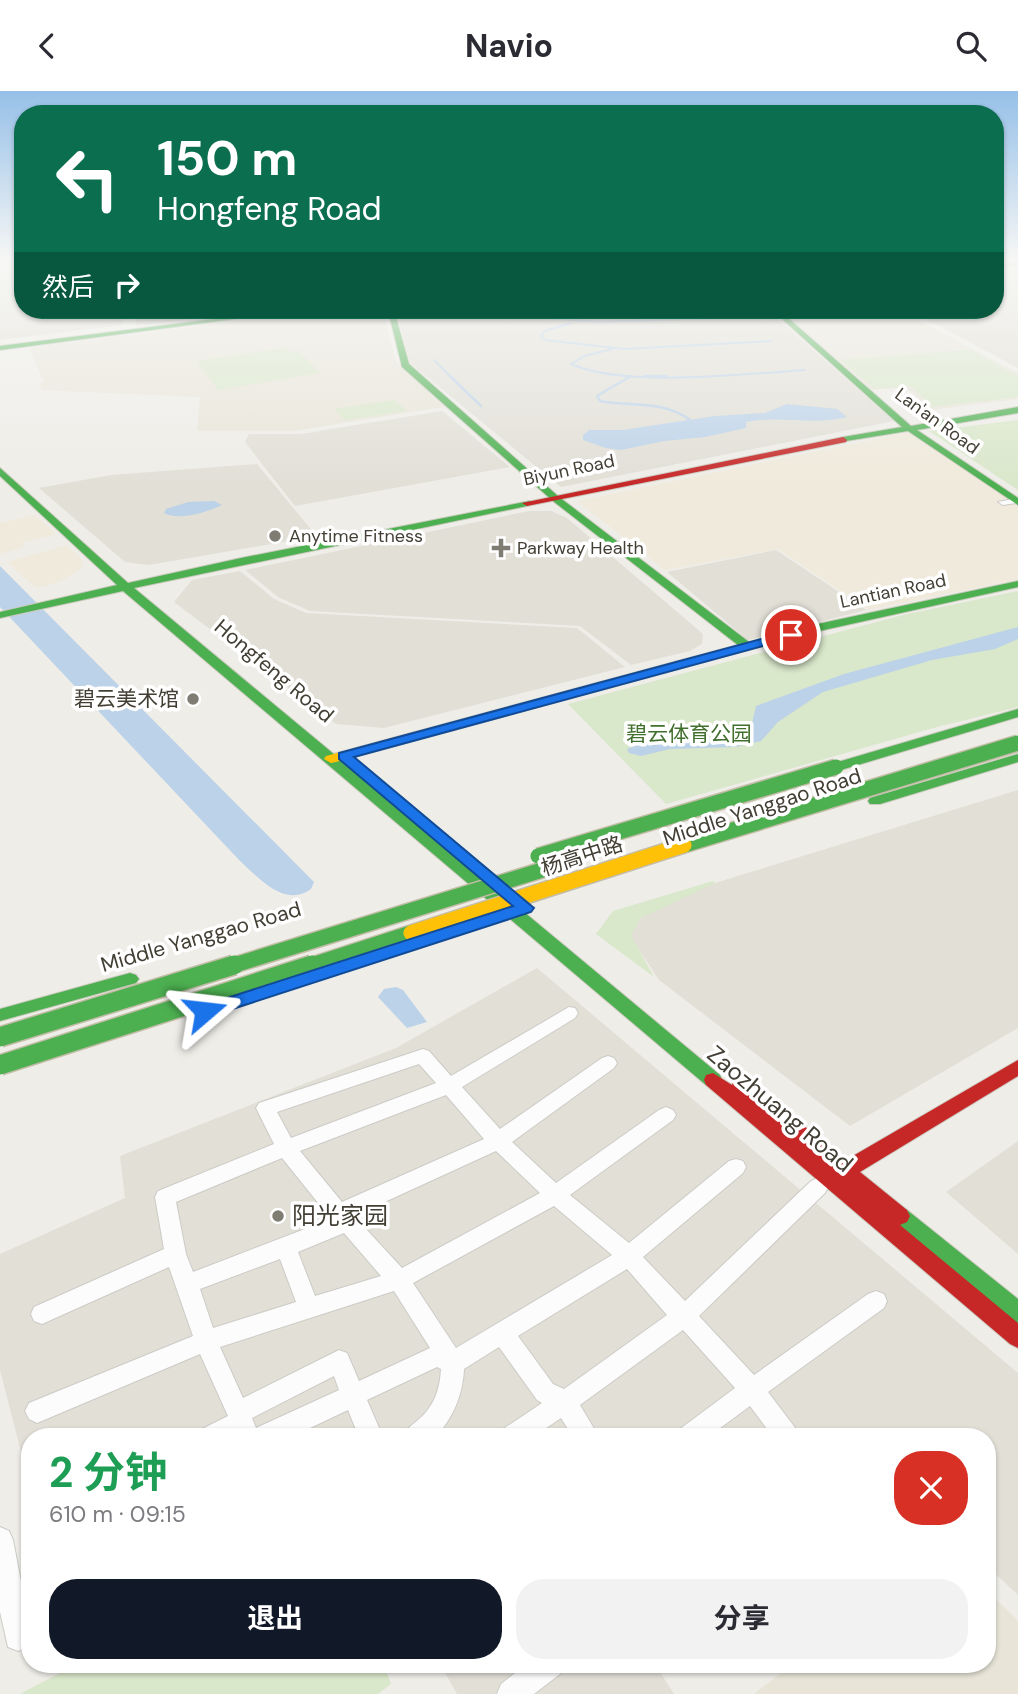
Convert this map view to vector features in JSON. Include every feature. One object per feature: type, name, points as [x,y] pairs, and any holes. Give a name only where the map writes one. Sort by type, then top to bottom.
[{"type":"main road","points":[[0,346],[78,336]]},
{"type":"main road","points":[[0,346],[85,336]]},
{"type":"main road","points":[[398,336],[405,365],[554,496],[748,647]]},
{"type":"main road","name":"Lan'an Road","points":[[804,336],[904,424],[1012,501]]},
{"type":"main road","name":"Biyun Road","points":[[47,601],[127,582],[904,424],[1018,407]]},
{"type":"main road","name":"Hongfeng Road","points":[[0,462],[127,582]]},
{"type":"main road","name":"Hongfeng Road","points":[[0,471],[127,582],[519,911]]},
{"type":"main road","name":"Lantian Road","points":[[338,757],[813,629],[1018,584]]},
{"type":"main road","points":[[0,608],[47,601]]},
{"type":"main road","points":[[0,615],[47,601]]},
{"type":"main road","points":[[505,880],[541,854],[1018,713]]},
{"type":"main road","name":"Middle Yanggao Road","points":[[0,1015],[317,927],[478,877],[1018,720]]},
{"type":"main road","name":"杨高中路","points":[[0,1037],[505,880],[1018,729]]},
{"type":"main road","name":"杨高中路","points":[[0,1065],[739,827],[1018,743]]},
{"type":"main road","name":"Middle Yanggao Road","points":[[0,1076],[519,911],[727,839],[1018,750]]},
{"type":"main road","points":[[707,855],[1018,758]]},
{"type":"main road","points":[[542,891],[642,876]]},
{"type":"main road","name":"Zaozhuang Road","points":[[519,911],[1018,1337]]},
{"type":"main road","points":[[0,1028],[208,974]]},
{"type":"main road","points":[[57,1064],[226,992]]},
{"type":"main road","points":[[831,1179],[1018,1067]]},
{"type":"main road","name":"Zaozhuang Road","points":[[831,1179],[1018,1313]]},
{"type":"street","points":[[367,1428],[339,1361],[243,1424],[206,1341],[175,1254],[165,1197],[449,1086],[569,1013]]},
{"type":"street","points":[[187,1284],[347,1222],[286,1148],[266,1108],[423,1056],[498,1141],[555,1195],[629,1256],[752,1390],[781,1428]]},
{"type":"street","points":[[339,1213],[498,1141],[608,1063]]},
{"type":"street","points":[[37,1411],[206,1341],[399,1280],[555,1195],[666,1115]]},
{"type":"street","points":[[453,1363],[629,1256],[736,1167]]},
{"type":"street","points":[[525,1428],[683,1317],[831,1179]]},
{"type":"street","points":[[339,1213],[399,1280],[453,1363],[453,1380],[439,1415],[425,1428]]},
{"type":"street","points":[[286,1247],[309,1309]]},
{"type":"street","points":[[42,1314],[175,1254]]},
{"type":"street","points":[[700,1428],[876,1301]]},
{"type":"street","points":[[502,1333],[545,1392],[565,1402],[581,1428]]},
{"type":"street","points":[[284,1428],[437,1356],[453,1363]]},
{"type":"street","points":[[0,1541],[18,1637]]},
{"type":"street","points":[[511,1694],[538,1673]]},
{"type":"shaded area","points":[[0,336],[34,336],[0,340]]},
{"type":"shaded area","points":[[123,336],[389,336],[396,361],[444,407],[293,431],[197,431],[200,397],[41,390],[40,383],[44,382],[29,348]]},
{"type":"shaded area","points":[[403,336],[797,336],[894,421],[561,487],[410,363]]},
{"type":"shaded area","points":[[810,336],[948,336],[1018,373],[1018,399],[931,410],[907,388],[872,390]]},
{"type":"shaded area","points":[[957,336],[1018,336],[1018,368]]},
{"type":"shaded area","points":[[442,411],[510,467],[295,506],[245,442],[249,434],[301,434]]},
{"type":"shaded area","points":[[909,432],[1018,506],[1018,579],[869,610],[778,549],[665,570],[577,501]]},
{"type":"shaded area","points":[[257,464],[314,533],[312,537],[149,565],[125,562],[39,488],[111,475]]},
{"type":"shaded area","points":[[529,511],[551,511],[567,518],[703,634],[702,644],[690,651],[631,665],[580,626],[310,611],[278,597],[245,570]]},
{"type":"shaded area","points":[[35,515],[56,534],[21,543],[24,547],[0,554],[0,523]]},
{"type":"shaded area","points":[[67,545],[84,562],[81,569],[59,582],[36,588],[7,562]]},
{"type":"shaded area","points":[[776,550],[866,610],[748,640],[667,572]]},
{"type":"shaded area","points":[[240,571],[274,599],[306,613],[577,628],[625,667],[384,728],[336,724],[174,602],[192,580]]},
{"type":"shaded area","points":[[1018,790],[1018,1028],[850,1126],[659,980],[630,936],[643,915],[715,883]]},
{"type":"shaded area","points":[[537,968],[1018,1373],[1018,1595],[996,1574],[996,1428],[21,1428],[21,1452],[0,1370],[0,1254],[125,1198],[120,1156],[396,1048]]},
{"type":"shaded area","points":[[1018,1141],[1018,1254],[946,1192]]},
{"type":"shaded area","points":[[996,1599],[1018,1621],[1018,1694],[754,1694],[781,1673],[996,1673]]},
{"type":"shaded area","points":[[445,1673],[661,1673],[674,1694],[457,1694]]},
{"type":"green space","points":[[287,348],[291,353],[299,351],[320,373],[218,390],[197,361]]},
{"type":"green space","points":[[970,350],[1018,376],[1018,397],[933,407],[911,386],[874,389],[840,360]]},
{"type":"green space","points":[[394,400],[407,411],[345,420],[334,409]]},
{"type":"green space","points":[[1018,420],[1018,490],[929,431]]},
{"type":"green space","name":"碧云体育公园","points":[[1018,591],[1018,707],[937,727],[666,804],[568,704],[903,615]]},
{"type":"green space","points":[[713,881],[715,883],[641,918],[631,935],[654,977],[596,934],[613,911]]},
{"type":"green space","points":[[60,1673],[387,1673],[391,1684],[378,1694],[20,1694]]},
{"type":"water","points":[[787,404],[837,409],[847,417],[822,421],[759,420],[746,422],[746,428],[705,437],[664,441],[621,450],[583,440],[583,435],[589,430],[623,430],[715,416],[765,413]]},
{"type":"water","points":[[214,501],[222,505],[185,516],[164,513],[166,509],[188,502]]},
{"type":"water","points":[[0,566],[314,882],[311,889],[301,894],[282,893],[265,883],[241,862],[0,607]]},
{"type":"water","points":[[1018,627],[1018,639],[995,649],[932,660],[823,692],[778,722],[761,741],[735,747],[670,749],[641,756],[629,753],[627,749],[652,739],[743,737],[750,732],[756,706],[844,674]]},
{"type":"water","points":[[396,987],[403,990],[427,1022],[407,1028],[378,997],[384,989]]},
{"type":"waterway","points":[[541,336],[545,340],[624,349],[771,341]]},
{"type":"waterway","points":[[612,349],[585,356],[571,364],[630,377]]},
{"type":"waterway","points":[[434,360],[450,376]]},
{"type":"waterway","points":[[630,377],[718,376],[805,370]]},
{"type":"waterway","points":[[450,376],[481,406]]},
{"type":"waterway","points":[[644,376],[666,376]]},
{"type":"waterway","points":[[630,377],[597,396],[600,401],[669,409],[690,420]]},
{"type":"traffic: fast","points":[[0,348],[96,336]]},
{"type":"traffic: fast","points":[[398,336],[405,365],[556,499],[748,647]]},
{"type":"traffic: fast","points":[[804,336],[907,427],[1018,502]]},
{"type":"traffic: fast","points":[[843,440],[1018,410]]},
{"type":"traffic: fast","points":[[0,471],[114,577],[713,1080]]},
{"type":"traffic: fast","points":[[0,615],[241,561],[527,503]]},
{"type":"traffic: fast","points":[[678,665],[813,629],[1018,584]]},
{"type":"traffic: fast","points":[[836,767],[1018,713]]},
{"type":"traffic: fast","points":[[684,845],[1018,743]]},
{"type":"traffic: fast","points":[[875,801],[1018,758]]},
{"type":"traffic: fast","points":[[538,856],[836,767]]},
{"type":"traffic: fast","points":[[0,1037],[568,862]]},
{"type":"traffic: fast","points":[[0,1065],[411,933]]},
{"type":"traffic: fast","points":[[0,1015],[130,979]]},
{"type":"traffic: fast","points":[[900,1216],[1018,1313]]},
{"type":"traffic: slow","points":[[331,759],[678,665]]},
{"type":"traffic: slow","points":[[411,933],[684,845]]},
{"type":"traffic: jam","points":[[527,503],[843,440]]},
{"type":"traffic: jam","points":[[845,1171],[1018,1067]]},
{"type":"traffic: jam","points":[[713,1080],[1018,1337]]},
{"type":"traffic: jam","points":[[741,1086],[900,1216]]},
{"type":"place","name":"Anytime Fitness","points":[[275,536]]},
{"type":"place","name":"Parkway Health","points":[[501,548]]},
{"type":"place","name":"碧云美术馆","points":[[193,699]]},
{"type":"place","name":"阳光家园","points":[[278,1216]]},
{"type":"route","points":[[205,1011],[526,908],[344,756],[791,635]]}]
